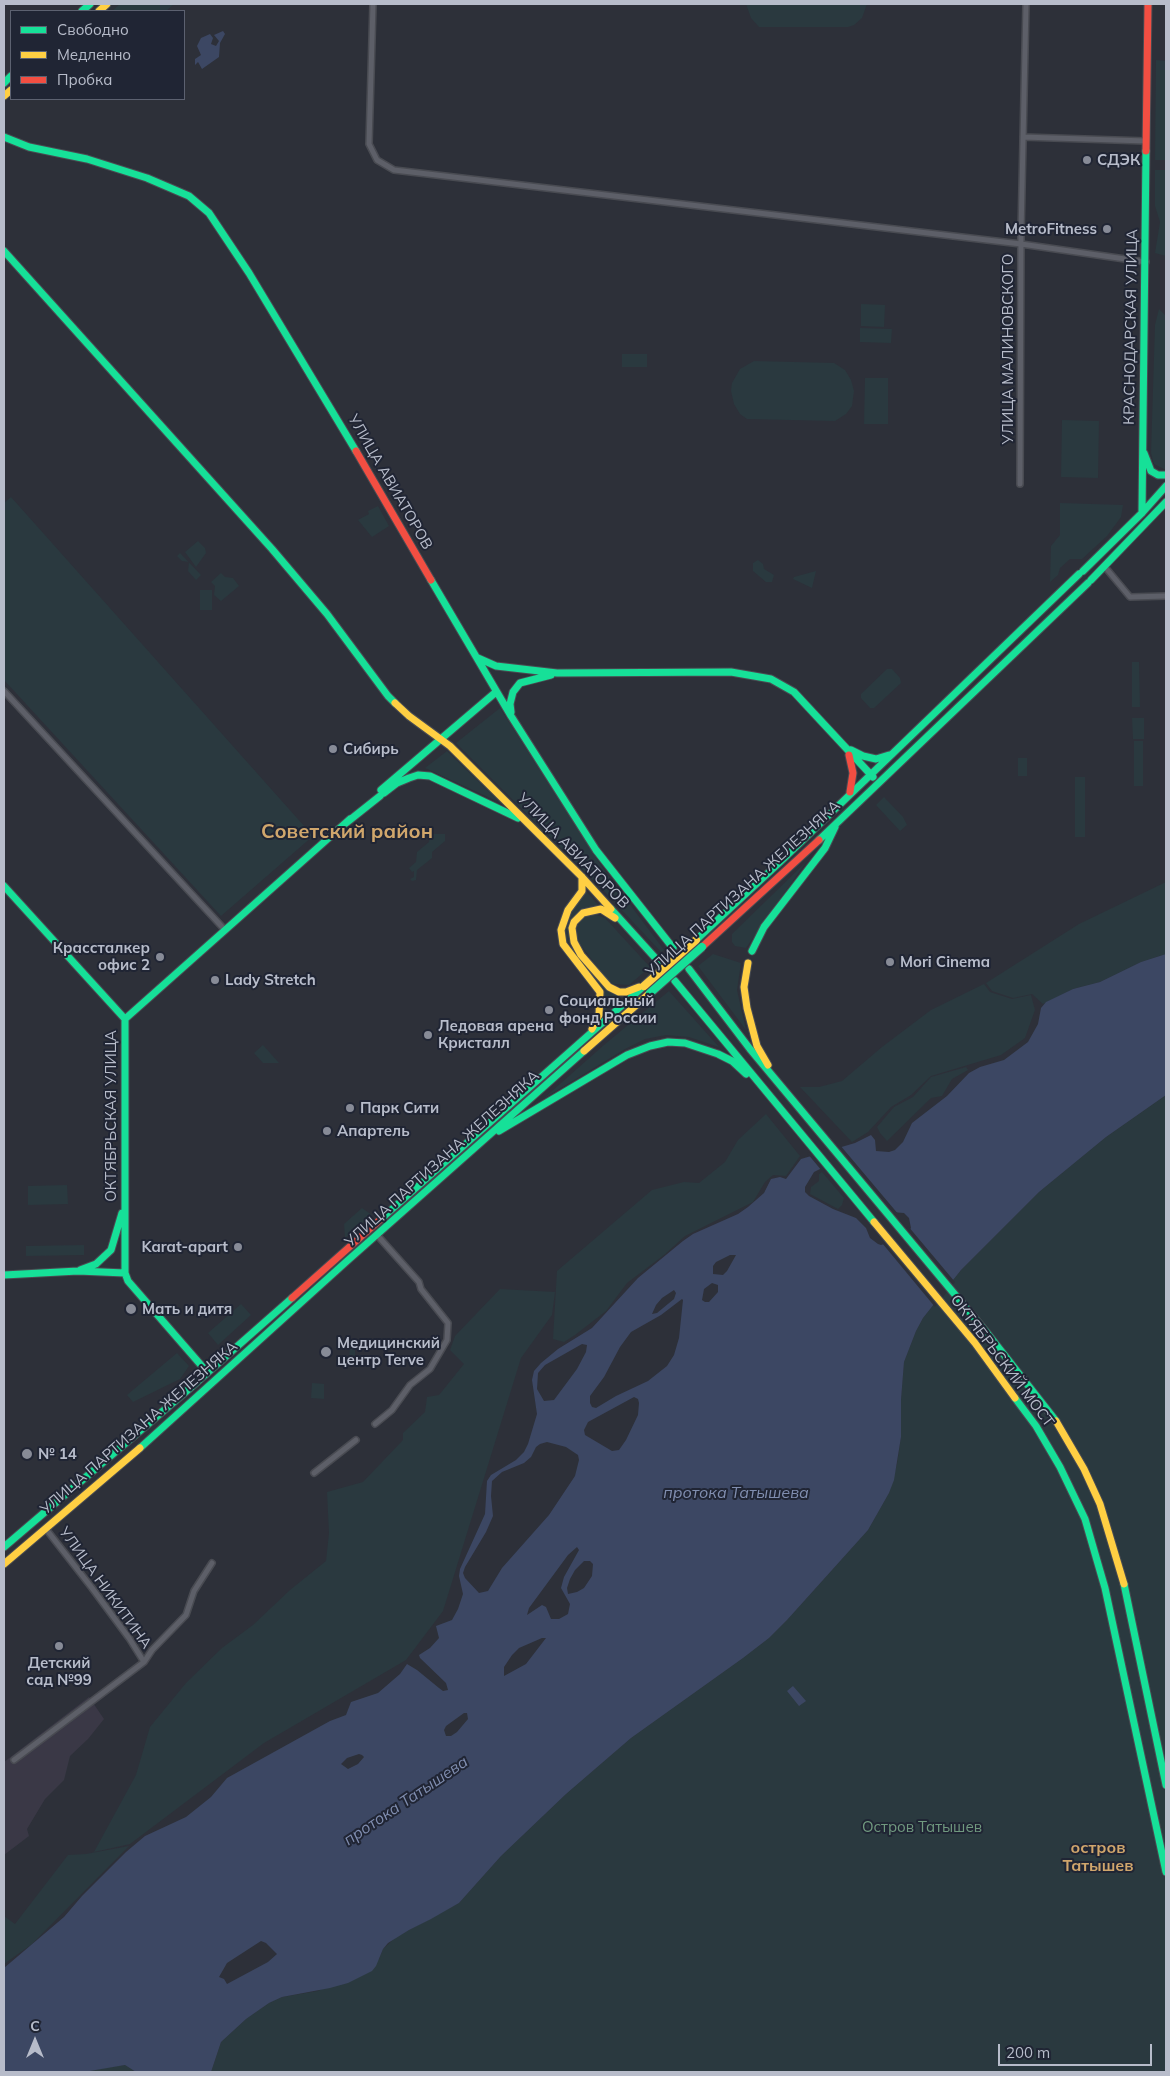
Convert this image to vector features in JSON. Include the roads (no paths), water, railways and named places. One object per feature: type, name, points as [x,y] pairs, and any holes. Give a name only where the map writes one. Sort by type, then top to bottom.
[{"type":"main road","name":"КРАСНОДАРСКАЯ УЛИЦА","points":[[1142,513],[1148,4]]},
{"type":"main road","name":"УЛИЦА АВИАТОРОВ","points":[[4,137],[30,148],[88,159],[148,178],[189,196],[210,213],[249,273],[334,413],[511,716],[596,850],[673,948]]},
{"type":"main road","name":"УЛИЦА АВИАТОРОВ","points":[[4,251],[272,549],[327,614],[388,696],[408,716],[440,738],[528,824],[582,877],[658,961]]},
{"type":"main road","points":[[1144,454],[1151,471],[1158,475],[1166,475]]},
{"type":"main road","name":"УЛИЦА ПАРТИЗАНА ЖЕЛЕЗНЯКА","points":[[4,1547],[84,1481],[696,940],[785,858],[895,752],[1142,513],[1166,486]]},
{"type":"main road","name":"УЛИЦА ПАРТИЗАНА ЖЕЛЕЗНЯКА","points":[[4,1564],[153,1437],[377,1235],[702,947],[838,823],[1090,582],[1166,502]]},
{"type":"main road","points":[[1142,513],[1149,521]]},
{"type":"main road","points":[[476,657],[496,666],[557,673],[724,672],[763,676],[783,684],[794,692],[879,784]]},
{"type":"main road","points":[[511,716],[510,704],[513,692],[520,684],[557,673]]},
{"type":"main road","points":[[381,793],[440,738],[496,692]]},
{"type":"main road","points":[[847,748],[863,756],[876,759],[895,752]]},
{"type":"main road","points":[[847,748],[853,773],[850,794]]},
{"type":"main road","points":[[381,793],[397,782],[418,775],[430,776],[504,810],[528,824]]},
{"type":"main road","name":"ОКТЯБРЬСКАЯ УЛИЦА","points":[[125,1273],[125,1018],[381,793]]},
{"type":"main road","points":[[752,952],[764,927],[825,848],[838,823]]},
{"type":"main road","points":[[582,877],[582,891],[568,910],[561,930],[563,944],[600,992],[599,1015],[587,1036]]},
{"type":"main road","points":[[4,886],[125,1018]]},
{"type":"main road","points":[[626,925],[606,911],[594,909],[583,913],[577,918],[572,928],[572,935],[581,955],[609,987],[619,992],[626,992],[644,986]]},
{"type":"main road","points":[[748,963],[744,987],[752,1030],[757,1046],[776,1080]]},
{"type":"main road","points":[[689,968],[776,1080]]},
{"type":"main road","points":[[674,981],[764,1090]]},
{"type":"main road","points":[[488,1137],[627,1056],[650,1046],[668,1042],[685,1043],[718,1054],[732,1062],[764,1090]]},
{"type":"main road","name":"ОКТЯБРЬСКИЙ МОСТ","points":[[776,1080],[987,1333],[1054,1418],[1084,1469],[1100,1504],[1124,1583],[1166,1785]]},
{"type":"main road","name":"ОКТЯБРЬСКИЙ МОСТ","points":[[764,1090],[975,1343],[1036,1426],[1073,1491],[1085,1519],[1105,1588],[1166,1870]]},
{"type":"main road","points":[[78,1271],[96,1264],[111,1250],[124,1205]]},
{"type":"main road","points":[[4,1275],[78,1271],[125,1273],[128,1280],[162,1322],[207,1372],[217,1378]]},
{"type":"street","points":[[373,4],[369,144],[377,160],[394,170],[1021,244],[1146,262]]},
{"type":"street","name":"УЛИЦА МАЛИНОВСКОГО","points":[[1020,484],[1021,244],[1026,4]]},
{"type":"street","points":[[1023,137],[1146,141]]},
{"type":"street","points":[[1105,567],[1130,598],[1166,596]]},
{"type":"street","points":[[4,691],[225,930]]},
{"type":"street","points":[[375,1424],[392,1410],[410,1386],[430,1369],[447,1340],[448,1323],[421,1289],[419,1282],[377,1235]]},
{"type":"street","points":[[314,1473],[356,1440]]},
{"type":"street","name":"УЛИЦА НИКИТИНА","points":[[46,1529],[129,1638],[144,1662]]},
{"type":"street","name":"УЛИЦА НИКИТИНА","points":[[14,1760],[144,1662],[152,1650],[186,1615],[194,1591],[212,1563]]},
{"type":"water","points":[[223,31],[225,34],[220,43],[219,57],[202,69],[198,62],[195,65],[195,59],[201,55],[197,46],[201,38],[210,34],[213,38],[211,44],[216,46],[219,41],[214,35]]},
{"type":"water","name":"протока Татышева","points":[[1166,954],[1166,1095],[1106,1137],[1039,1192],[961,1270],[923,1318],[904,1362],[901,1437],[894,1480],[889,1493],[868,1530],[769,1638],[631,1738],[566,1794],[501,1856],[459,1903],[388,1943],[372,1971],[348,1983],[282,1997],[269,2003],[246,2019],[221,2042],[211,2072],[136,2072],[125,2065],[84,2072],[4,2072],[4,1968],[64,1917],[126,1852],[145,1836],[186,1817],[211,1797],[227,1778],[330,1721],[346,1715],[351,1702],[378,1693],[400,1674],[407,1664],[443,1691],[448,1690],[446,1683],[419,1655],[430,1648],[439,1638],[436,1626],[452,1620],[458,1609],[463,1594],[459,1576],[460,1569],[485,1514],[487,1481],[491,1475],[516,1460],[524,1452],[528,1444],[537,1414],[532,1380],[534,1371],[541,1363],[558,1349],[592,1328],[638,1278],[683,1241],[693,1234],[738,1214],[748,1207],[764,1193],[771,1179],[780,1177],[786,1179],[801,1159],[855,1143],[871,1135],[875,1140],[876,1151],[889,1152],[895,1150],[903,1142],[912,1123],[947,1096],[969,1073],[980,1067],[1004,1060],[1028,1042],[1038,1024],[1041,1008],[1046,1002],[1073,989],[1100,982],[1141,962]],"holes":[[[832,1163],[847,1164],[892,1212],[904,1213],[909,1218],[911,1228],[903,1238],[881,1245],[878,1244],[870,1238],[866,1228],[856,1218],[833,1209],[809,1196],[805,1192],[805,1187],[814,1172]],[[730,1255],[736,1255],[723,1275],[713,1274],[713,1266],[716,1262]],[[712,1283],[718,1285],[718,1292],[709,1302],[702,1300],[704,1289]],[[674,1290],[676,1293],[674,1299],[657,1313],[652,1314],[662,1298]],[[683,1300],[679,1338],[674,1355],[667,1366],[648,1381],[596,1408],[592,1407],[590,1396],[604,1377],[620,1347],[631,1332]],[[582,1344],[587,1345],[586,1352],[577,1369],[554,1400],[544,1401],[537,1389],[538,1373],[545,1365]],[[634,1397],[638,1399],[638,1415],[619,1450],[612,1451],[585,1435],[584,1430],[588,1422]],[[547,1442],[566,1447],[578,1455],[579,1460],[575,1476],[549,1515],[502,1568],[488,1591],[479,1593],[465,1578],[463,1573],[493,1516],[492,1481],[502,1472],[524,1463],[531,1457],[536,1447]],[[577,1547],[579,1550],[564,1577],[561,1588],[570,1604],[568,1614],[559,1619],[551,1619],[546,1607],[542,1605],[527,1615],[529,1608],[568,1555]],[[584,1561],[590,1561],[593,1564],[592,1576],[584,1588],[568,1594],[567,1588],[575,1570]],[[546,1638],[526,1664],[504,1676],[504,1667],[519,1648]],[[464,1713],[467,1713],[468,1719],[457,1732],[451,1736],[446,1736],[444,1730],[446,1726]],[[359,1754],[364,1757],[358,1764],[348,1769],[341,1764],[347,1758]],[[261,1941],[266,1943],[277,1954],[268,1962],[227,1984],[224,1979],[219,1977],[227,1963]]]},
{"type":"water","points":[[793,1686],[806,1701],[799,1706],[787,1691]]},
{"type":"place","name":"СДЭК","points":[[1087,160]]},
{"type":"place","name":"MetroFitness","points":[[1107,229]]},
{"type":"place","name":"Сибирь","points":[[333,749]]},
{"type":"place","name":"Крассталкер офис 2","points":[[160,957]]},
{"type":"place","name":"Mori Cinema","points":[[890,962]]},
{"type":"place","name":"Lady Stretch","points":[[215,980]]},
{"type":"place","name":"Социальный фонд России","points":[[549,1010]]},
{"type":"place","name":"Ледовая арена Кристалл","points":[[428,1035]]},
{"type":"place","name":"Парк Сити","points":[[350,1108]]},
{"type":"place","name":"Апартель","points":[[327,1131]]},
{"type":"place","name":"Karat-apart","points":[[238,1247]]},
{"type":"place","name":"Мать и дитя","points":[[131,1309]]},
{"type":"place","name":"Медицинский центр Terve","points":[[326,1352]]},
{"type":"place","name":"№ 14","points":[[27,1454]]},
{"type":"place","name":"Детский сад №99","points":[[59,1646]]},
{"type":"district","name":"Советский район","points":[[347,832]]},
{"type":"district","name":"остров Татышев","points":[[1098,1857]]},
{"type":"park label","name":"Остров Татышев","points":[[922,1827]]}]
